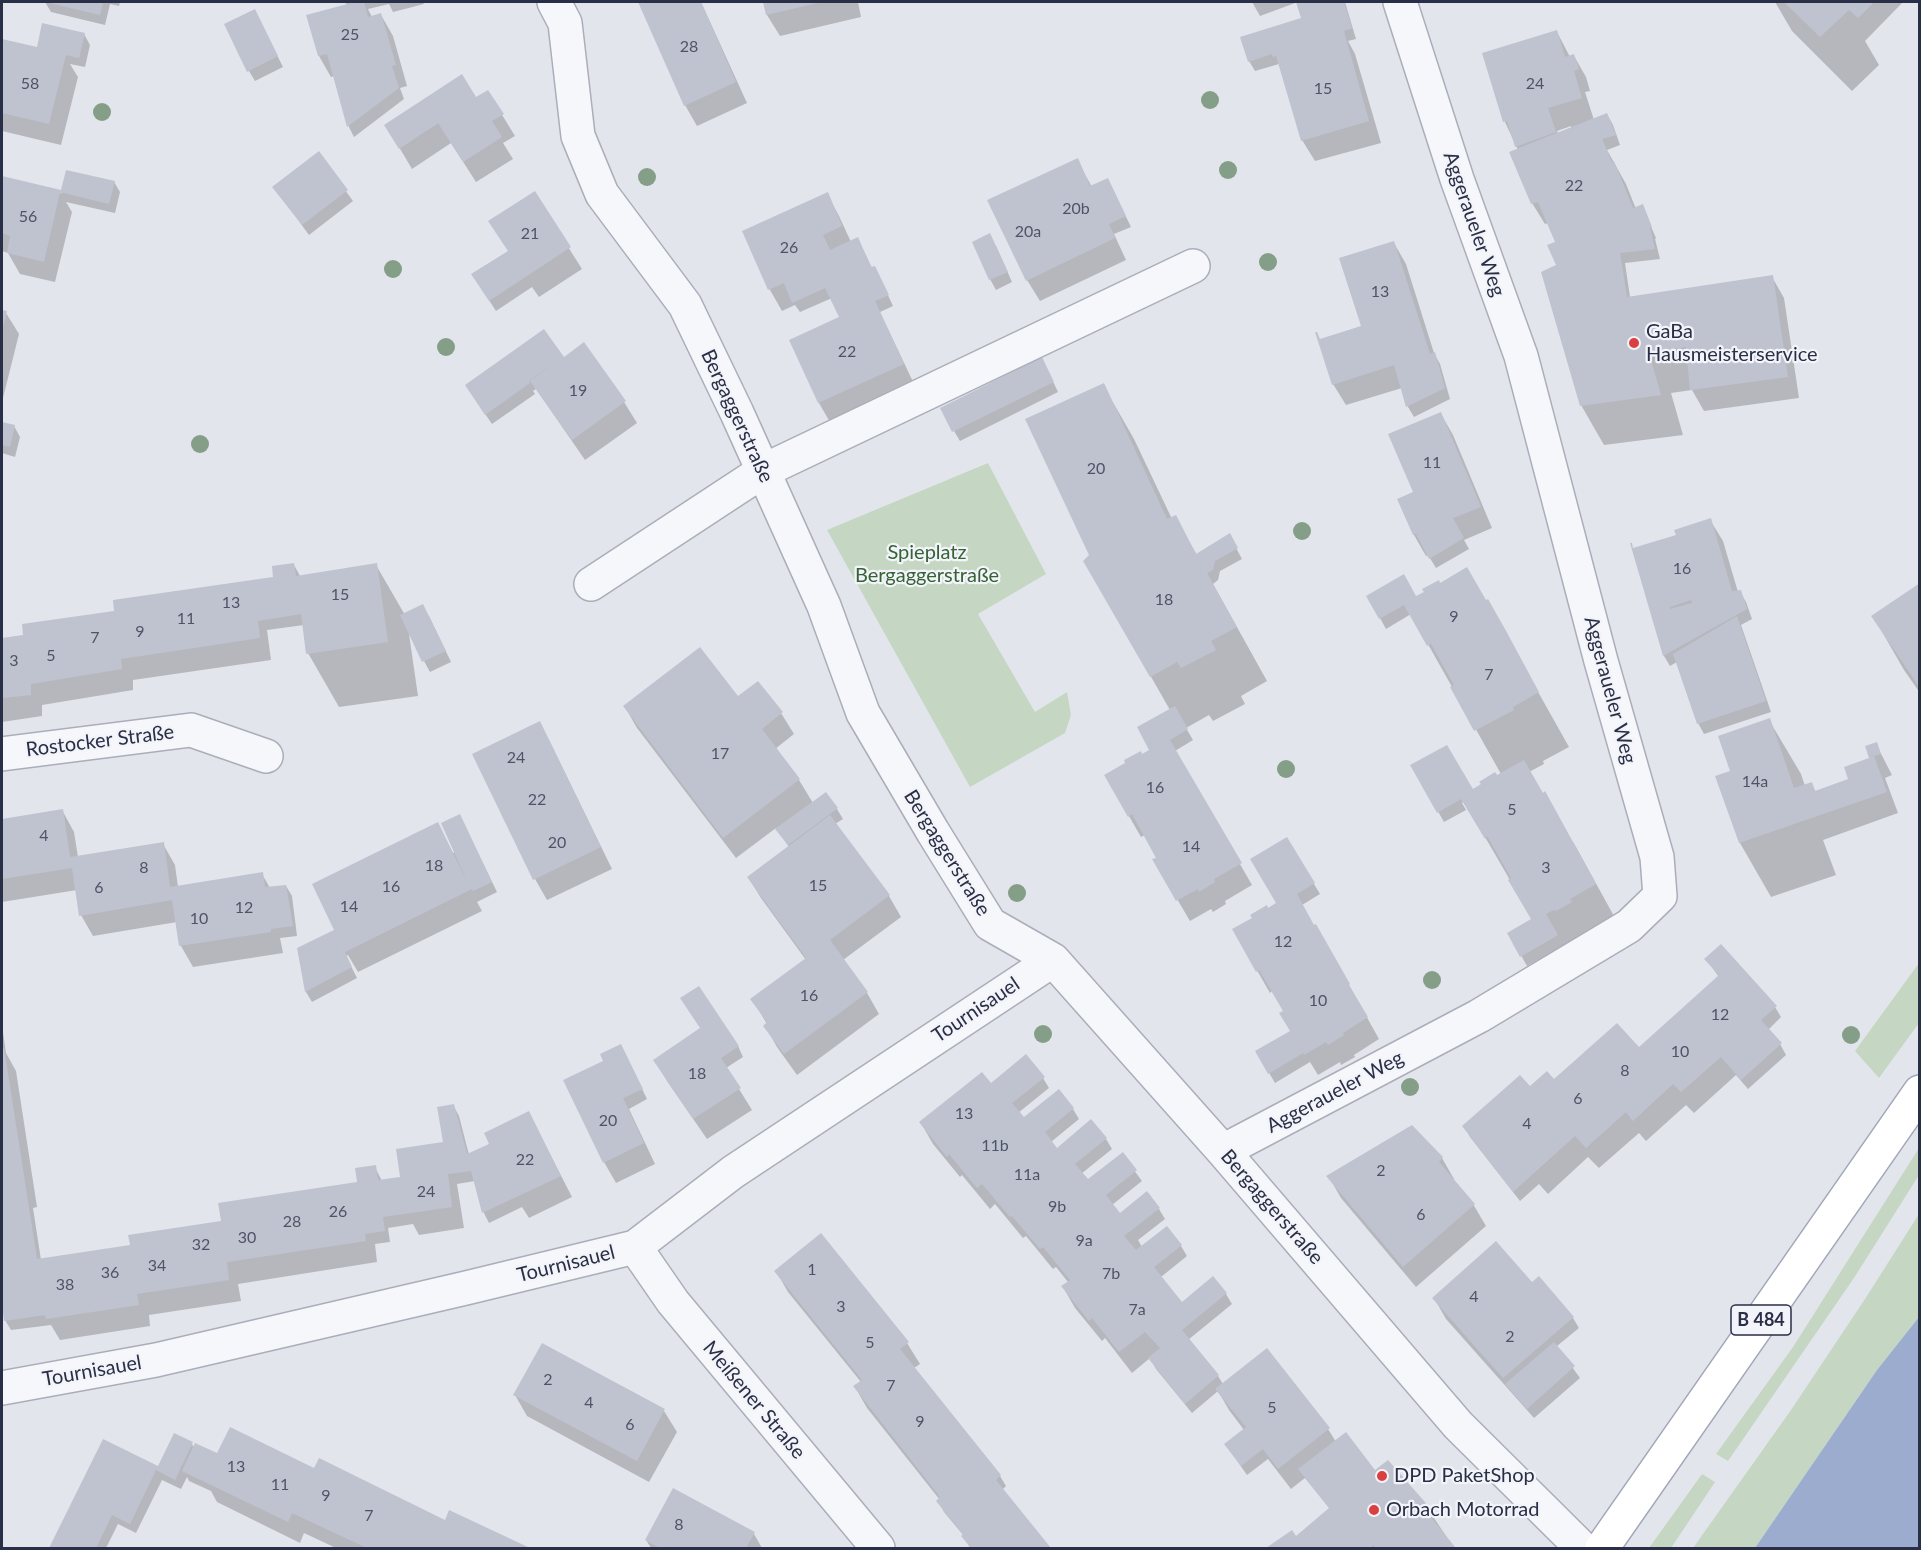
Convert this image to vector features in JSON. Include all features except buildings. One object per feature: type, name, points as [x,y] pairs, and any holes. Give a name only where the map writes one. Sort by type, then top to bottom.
[{"type":"main road","name":"B 484","points":[[1602,1548],[1920,1092]]},
{"type":"street","name":"Bergaggerstraße","points":[[554,2],[565,23],[578,136],[602,194],[685,305],[824,606],[862,713],[990,924],[1053,960],[1223,1151],[1458,1425],[1582,1548]]},
{"type":"street","name":"Aggeraueler Weg","points":[[1223,1151],[1479,1016],[1629,926],[1660,896],[1656,857],[1601,661],[1521,356],[1457,178],[1400,2]]},
{"type":"street","points":[[591,584],[763,471],[1193,266]]},
{"type":"street","name":"Rostocker Straße","points":[[2,754],[190,730],[266,756]]},
{"type":"street","name":"Tournisauel","points":[[2,1388],[156,1360],[635,1247],[733,1172],[1053,960]]},
{"type":"street","name":"Meißener Straße","points":[[635,1247],[673,1302],[878,1548]]},
{"type":"green space","name":"Spieplatz Bergaggerstraße","points":[[988,463],[1046,574],[978,614],[1035,712],[1067,692],[1071,715],[1065,733],[970,787],[827,530]]},
{"type":"green space","points":[[1919,963],[1919,1023],[1879,1078],[1855,1051]]},
{"type":"green space","points":[[1919,1148],[1919,1175],[1854,1278],[1728,1461],[1716,1454],[1793,1347]]},
{"type":"green space","points":[[1919,1214],[1919,1317],[1877,1370],[1755,1548],[1693,1548],[1791,1410]]},
{"type":"green space","points":[[1702,1474],[1715,1482],[1671,1548],[1649,1548]]},
{"type":"water","points":[[1919,1317],[1919,1548],[1755,1548],[1877,1370]]},
{"type":"place","name":"GaBa Hausmeisterservice","points":[[1634,343]]},
{"type":"place","name":"DPD PaketShop","points":[[1382,1476]]},
{"type":"place","name":"Orbach Motorrad","points":[[1374,1510]]}]
